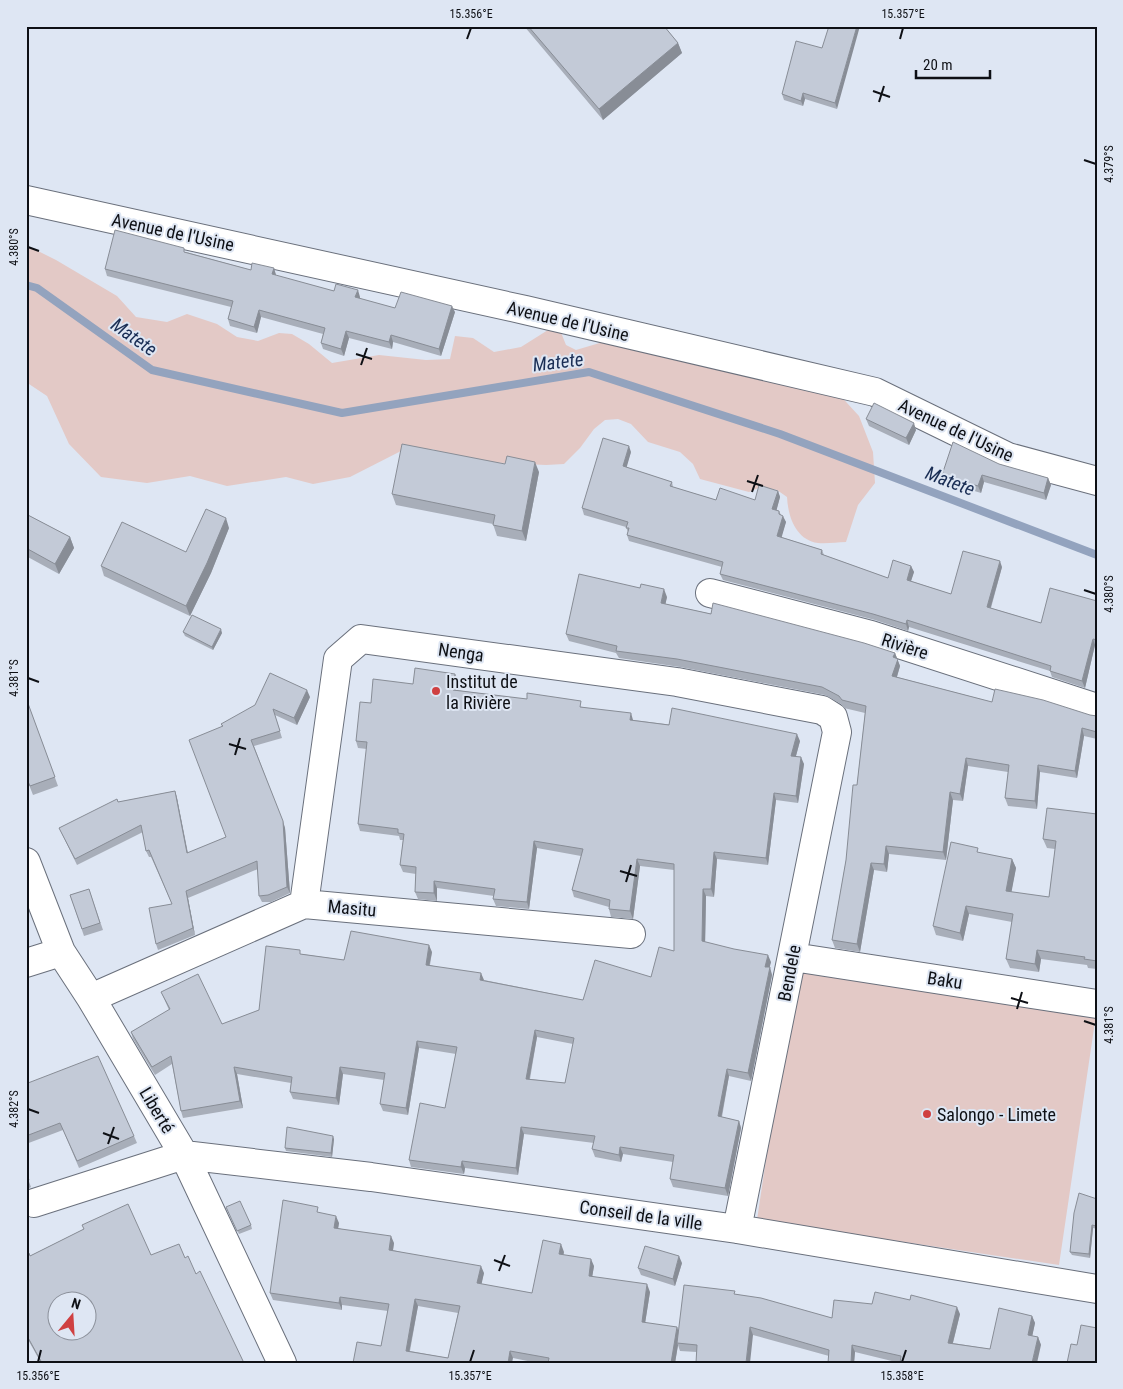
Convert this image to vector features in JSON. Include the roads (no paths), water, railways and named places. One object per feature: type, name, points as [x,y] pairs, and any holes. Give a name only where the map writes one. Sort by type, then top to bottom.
[{"type":"street","name":"Avenue de l'Usine","points":[[26,200],[525,310],[875,392],[1008,457],[1097,481]]},
{"type":"street","name":"Rivière","points":[[710,593],[871,635],[1097,708]]},
{"type":"street","name":"Nenga","points":[[304,904],[338,659],[361,638],[677,682],[822,710],[833,717]]},
{"type":"street","name":"Bendele","points":[[737,1229],[837,732],[833,717]]},
{"type":"street","name":"Liberté","points":[[26,862],[61,952],[91,998],[184,1155],[282,1363]]},
{"type":"street","name":"Masitu","points":[[91,998],[304,904],[631,934]]},
{"type":"street","points":[[26,963],[61,952]]},
{"type":"street","name":"Baku","points":[[793,957],[1097,1004]]},
{"type":"street","points":[[34,1203],[184,1155]]},
{"type":"street","name":"Conseil de la ville","points":[[184,1155],[371,1177],[737,1229],[1097,1288]]},
{"type":"waterway","name":"Matete","points":[[26,285],[37,288],[152,370],[342,413],[589,372],[780,434],[1097,555]]},
{"type":"place","name":"Institut de la Rivière","points":[[436,691]]},
{"type":"place","name":"Salongo - Limete","points":[[927,1114]]}]
